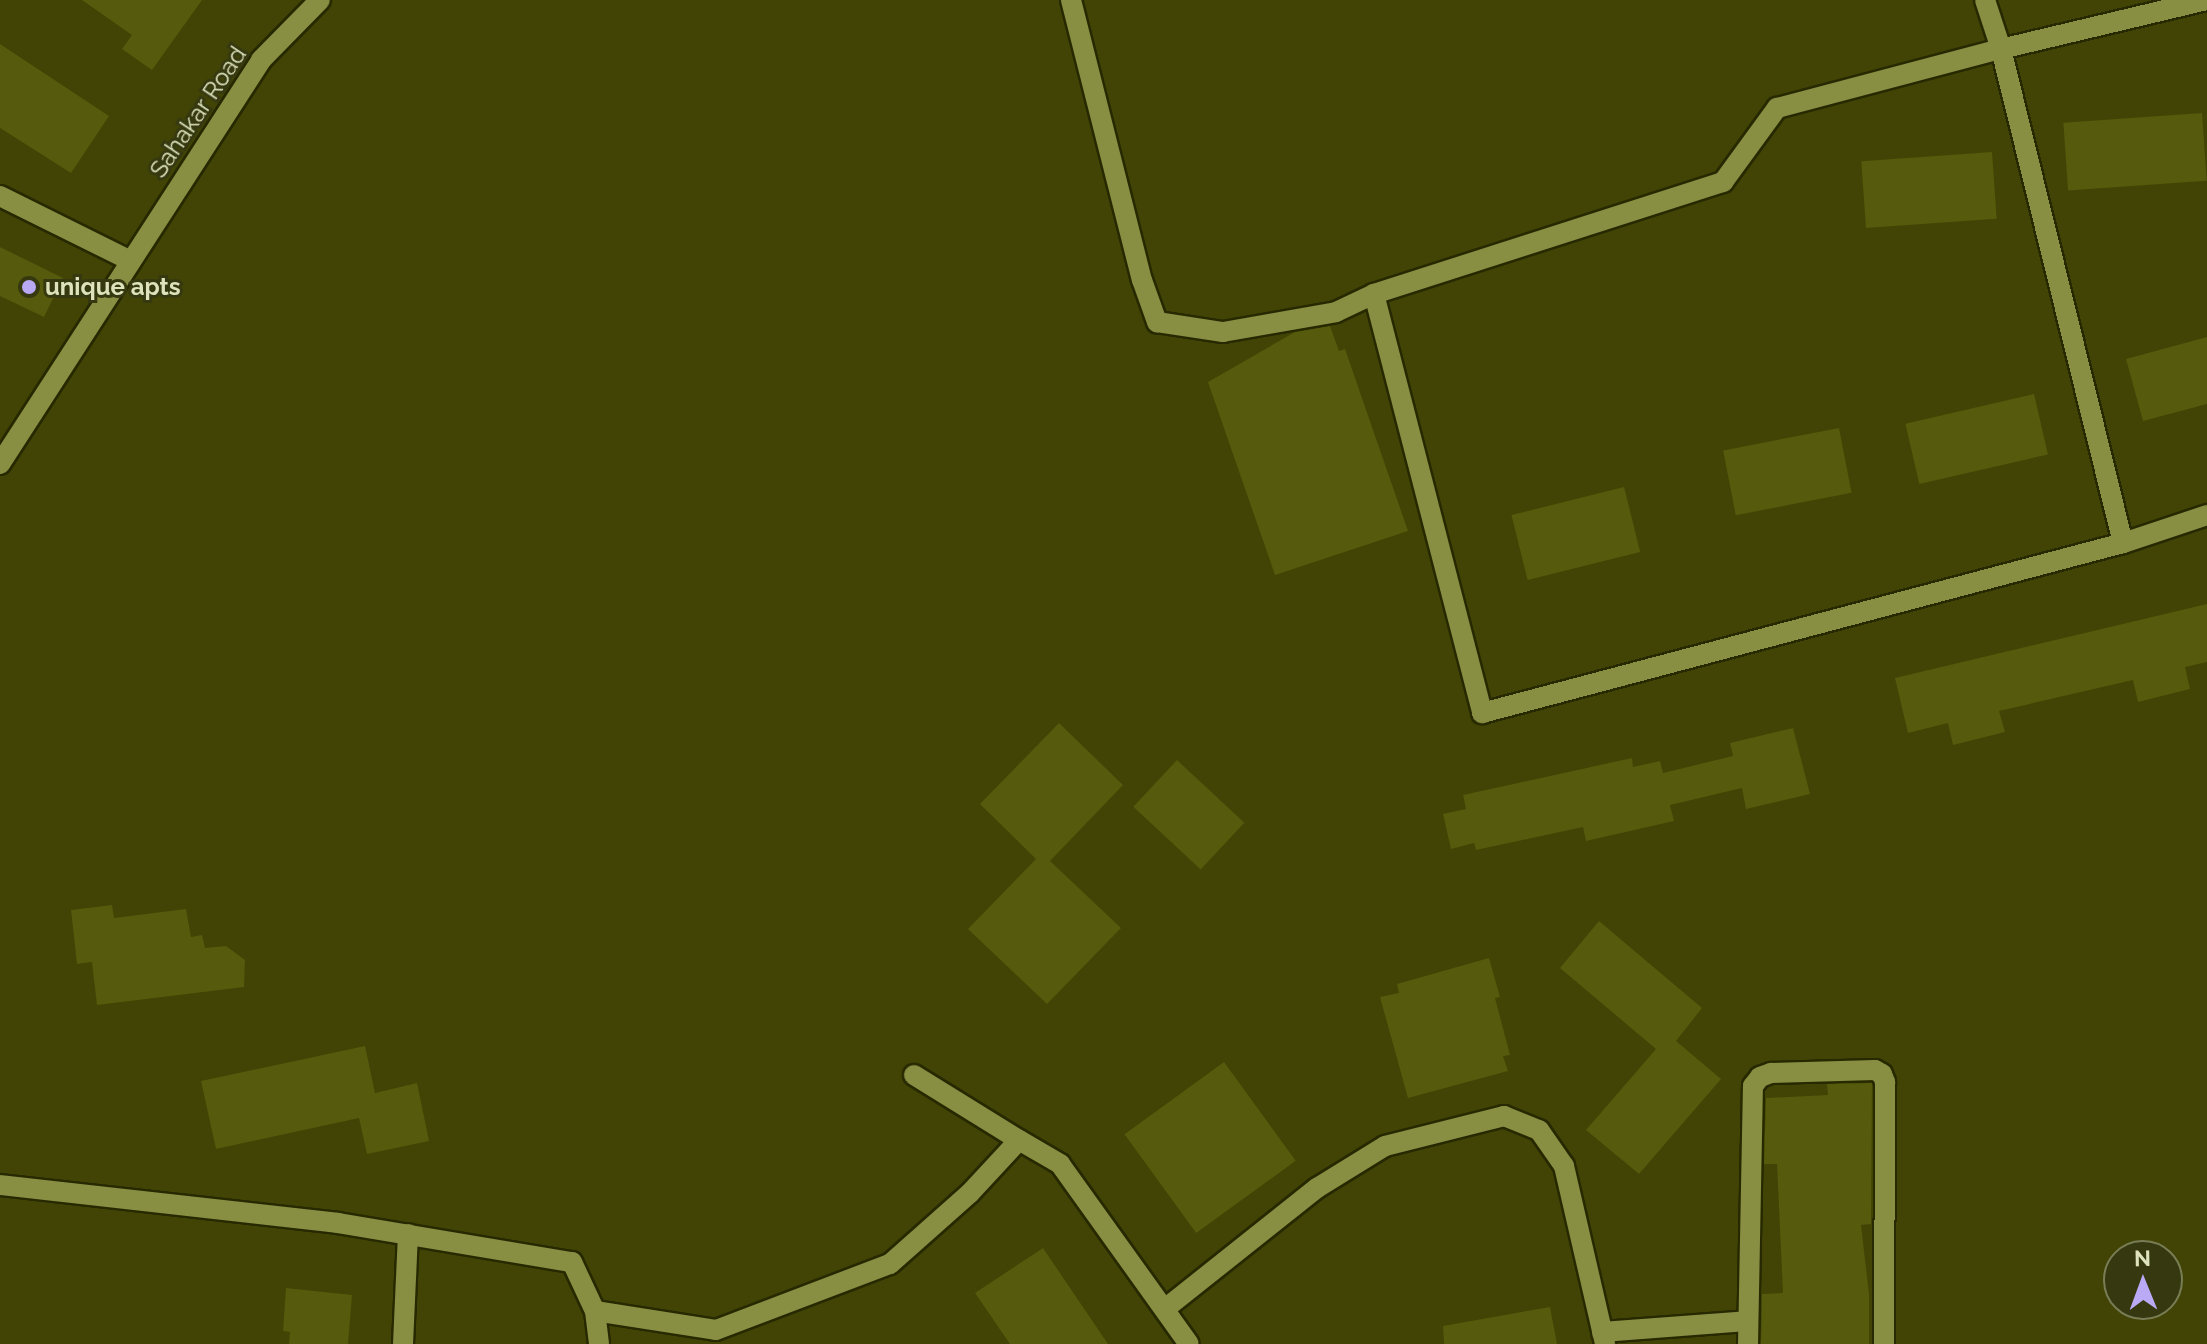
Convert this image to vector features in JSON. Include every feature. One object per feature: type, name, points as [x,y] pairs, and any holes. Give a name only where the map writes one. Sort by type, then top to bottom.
[{"type":"street","name":"Sahakar Road","points":[[0,464],[261,60],[320,0]]},
{"type":"street","points":[[1071,0],[1142,280],[1157,322],[1223,332],[1336,312],[1374,294],[1723,182],[1777,108],[2001,49],[2207,0]]},
{"type":"street","points":[[1985,0],[2001,49],[2123,543]]},
{"type":"street","points":[[0,196],[131,261]]},
{"type":"street","points":[[1374,294],[1482,713],[2123,543],[2207,515]]},
{"type":"street","points":[[1748,1344],[1753,1086],[1760,1077],[1771,1073],[1875,1070],[1882,1074],[1885,1082],[1884,1344]]},
{"type":"street","points":[[914,1075],[1060,1164],[1189,1344]]},
{"type":"street","points":[[1166,1308],[1317,1188],[1385,1146],[1504,1116],[1539,1130],[1564,1166],[1604,1338],[1747,1321]]},
{"type":"street","points":[[595,1311],[716,1330],[890,1264],[970,1193],[1019,1140]]},
{"type":"street","points":[[0,1185],[408,1234],[572,1262],[595,1311],[599,1344]]},
{"type":"street","points":[[403,1344],[408,1234]]},
{"type":"building","points":[[82,0],[202,0],[152,70],[122,49],[132,35]]},
{"type":"building","points":[[0,44],[109,116],[71,173],[0,128]]},
{"type":"building","points":[[2202,113],[2207,181],[2068,191],[2063,123]]},
{"type":"building","points":[[1992,152],[1997,219],[1866,228],[1861,161]]},
{"type":"building","name":"unique apts","points":[[0,247],[63,278],[44,317],[0,296]]},
{"type":"building","points":[[1330,326],[1339,351],[1345,349],[1408,531],[1275,575],[1208,382],[1295,332]]},
{"type":"building","points":[[2207,337],[2207,404],[2143,421],[2126,359]]},
{"type":"building","points":[[2034,394],[2048,454],[1919,484],[1905,424]]},
{"type":"building","points":[[1839,428],[1852,493],[1736,515],[1723,451]]},
{"type":"building","points":[[1624,487],[1640,552],[1528,580],[1511,515]]},
{"type":"building","points":[[2207,604],[2207,662],[2185,667],[2190,689],[2138,702],[2133,680],[1999,711],[2005,732],[1953,745],[1948,723],[1908,733],[1895,678]]},
{"type":"building","points":[[1059,723],[1123,785],[1050,861],[1121,928],[1047,1004],[968,929],[1036,859],[980,804]]},
{"type":"building","points":[[1793,728],[1810,794],[1746,809],[1742,788],[1670,805],[1674,821],[1586,841],[1583,827],[1476,850],[1474,843],[1451,849],[1443,814],[1466,809],[1463,795],[1632,758],[1633,767],[1660,761],[1663,773],[1733,756],[1730,743]]},
{"type":"building","points":[[1177,760],[1244,823],[1201,870],[1133,807]]},
{"type":"building","points":[[112,905],[114,918],[186,909],[191,937],[202,935],[205,948],[226,946],[245,960],[244,987],[97,1005],[92,962],[77,964],[71,910]]},
{"type":"building","points":[[1599,921],[1702,1008],[1676,1041],[1721,1079],[1639,1174],[1586,1130],[1656,1049],[1560,968]]},
{"type":"building","points":[[1489,958],[1500,997],[1495,998],[1510,1055],[1503,1056],[1508,1071],[1408,1098],[1380,997],[1399,993],[1397,984]]},
{"type":"building","points":[[365,1046],[375,1093],[417,1083],[429,1141],[367,1154],[359,1118],[216,1149],[201,1081]]},
{"type":"building","points":[[1224,1062],[1296,1161],[1196,1233],[1124,1134]]},
{"type":"building","points":[[1872,1083],[1871,1224],[1861,1225],[1869,1294],[1869,1344],[1761,1344],[1762,1294],[1783,1293],[1777,1164],[1764,1164],[1766,1098],[1828,1095],[1827,1084]]},
{"type":"building","points":[[1043,1248],[1108,1344],[1010,1344],[975,1293]]},
{"type":"building","points":[[286,1288],[352,1295],[348,1344],[289,1344],[290,1332],[283,1331]]},
{"type":"building","points":[[1550,1307],[1557,1344],[1444,1344],[1443,1326]]},
{"type":"place","name":"unique apts","points":[[29,287]]}]
